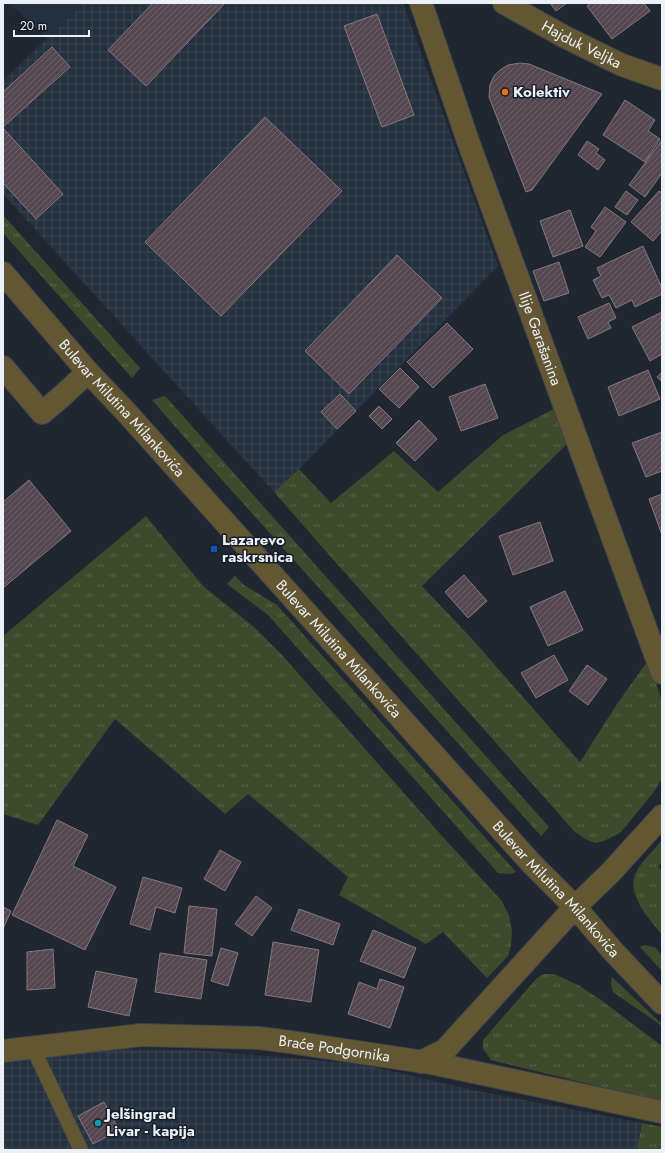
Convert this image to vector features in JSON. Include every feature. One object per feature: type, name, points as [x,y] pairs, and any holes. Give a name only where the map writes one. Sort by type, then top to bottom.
[{"type":"street","name":"Ilije Garašanina","points":[[421,3],[468,141],[662,673]]},
{"type":"street","name":"Hajduk Veljka","points":[[504,3],[564,37],[622,65],[662,78]]},
{"type":"street","name":"Bulevar Milutina Milankovića","points":[[3,273],[88,372],[137,424],[532,864],[575,907],[612,950],[662,1003]]},
{"type":"street","points":[[3,367],[42,412],[88,372]]},
{"type":"street","points":[[421,1062],[445,1050],[575,907],[611,872],[662,816]]},
{"type":"street","name":"Braće Podgornika","points":[[3,1051],[141,1035],[259,1038],[421,1062],[662,1112]]},
{"type":"lane","points":[[33,1048],[81,1150]]},
{"type":"shaded area","points":[[10,3],[84,3],[47,39]]},
{"type":"shaded area","points":[[84,3],[403,3],[498,266],[299,469],[274,492],[3,194],[3,81]]},
{"type":"shaded area","points":[[105,1049],[196,1050],[361,1064],[473,1090],[642,1123],[637,1150],[3,1150],[3,1063]]},
{"type":"green space","points":[[3,215],[140,368],[132,378],[3,233]]},
{"type":"green space","points":[[164,396],[549,827],[541,836],[152,400]]},
{"type":"green space","points":[[560,406],[571,440],[422,586],[473,640],[580,762],[617,704],[649,659],[662,702],[662,777],[657,788],[621,832],[604,841],[595,843],[585,839],[574,831],[274,492],[299,469],[331,503],[394,451],[438,492],[503,435]]},
{"type":"green space","points":[[146,516],[203,586],[254,627],[282,655],[442,836],[501,900],[509,915],[512,931],[511,946],[508,956],[487,978],[443,932],[426,944],[339,895],[348,877],[248,794],[225,814],[115,719],[38,825],[3,814],[3,636]]},
{"type":"green space","points":[[235,576],[244,585],[277,605],[516,872],[511,874],[498,873],[268,615],[227,584]]},
{"type":"green space","points":[[662,840],[662,863],[658,866],[662,872],[662,935],[645,913],[636,896],[634,878],[638,869],[646,858]]},
{"type":"green space","points":[[645,945],[656,948],[662,956],[662,971],[640,947]]},
{"type":"green space","points":[[544,974],[554,974],[578,985],[601,1000],[662,1046],[662,1102],[491,1060],[483,1049],[483,1040],[537,978]]},
{"type":"green space","points":[[612,977],[662,1024],[662,1026],[613,992],[611,983]]},
{"type":"green space","points":[[642,1123],[662,1127],[662,1150],[637,1150]]},
{"type":"building","points":[[153,3],[225,3],[146,86],[108,50]]},
{"type":"building","points":[[550,3],[567,3],[556,11]]},
{"type":"building","points":[[591,3],[644,3],[650,11],[612,39],[587,6]]},
{"type":"building","points":[[377,14],[414,115],[382,127],[344,26]]},
{"type":"building","points":[[52,47],[70,67],[3,127],[3,92]]},
{"type":"building","points":[[520,63],[529,64],[602,94],[532,190],[526,192],[489,97],[490,85],[494,76],[508,65]]},
{"type":"building","points":[[625,100],[655,120],[648,131],[660,139],[645,162],[603,135]]},
{"type":"building","points":[[265,117],[342,191],[221,316],[145,242]]},
{"type":"building","points":[[3,128],[63,194],[36,219],[3,183]]},
{"type":"building","points":[[662,140],[662,173],[645,197],[629,185]]},
{"type":"building","points":[[587,141],[599,149],[596,153],[605,160],[598,170],[578,155]]},
{"type":"building","points":[[626,191],[638,200],[627,215],[615,207]]},
{"type":"building","points":[[659,191],[662,193],[662,231],[653,241],[631,222]]},
{"type":"building","points":[[605,207],[626,222],[600,257],[585,247],[596,231],[591,227]]},
{"type":"building","points":[[570,210],[583,246],[553,257],[540,221]]},
{"type":"building","points":[[643,246],[662,288],[662,294],[635,307],[632,300],[616,308],[609,295],[602,298],[593,280],[601,276],[597,268]]},
{"type":"building","points":[[397,255],[442,298],[349,394],[305,351]]},
{"type":"building","points":[[559,262],[569,293],[544,301],[533,271]]},
{"type":"building","points":[[609,303],[616,318],[608,322],[611,328],[588,339],[578,317]]},
{"type":"building","points":[[662,312],[662,354],[650,361],[632,327]]},
{"type":"building","points":[[447,323],[473,349],[433,388],[407,362]]},
{"type":"building","points":[[400,368],[419,387],[399,408],[379,389]]},
{"type":"building","points":[[648,370],[660,399],[619,416],[608,387]]},
{"type":"building","points":[[662,372],[662,382],[657,377]]},
{"type":"building","points":[[485,384],[498,418],[461,431],[449,397]]},
{"type":"building","points":[[340,394],[356,411],[337,429],[321,412]]},
{"type":"building","points":[[379,406],[392,419],[382,429],[369,416]]},
{"type":"building","points":[[419,420],[437,439],[415,461],[396,443]]},
{"type":"building","points":[[662,432],[662,471],[646,477],[632,443]]},
{"type":"building","points":[[29,480],[71,531],[3,588],[3,502]]},
{"type":"building","points":[[662,494],[662,535],[649,499]]},
{"type":"building","points":[[540,522],[553,561],[513,575],[499,536]]},
{"type":"building","points":[[464,575],[487,601],[468,618],[445,592]]},
{"type":"building","points":[[565,591],[583,630],[548,646],[530,607]]},
{"type":"building","points":[[554,655],[568,680],[536,698],[521,673]]},
{"type":"building","points":[[587,665],[607,679],[588,705],[569,691]]},
{"type":"building","points":[[57,820],[88,835],[73,866],[116,887],[85,950],[12,915]]},
{"type":"building","points":[[220,850],[241,862],[225,891],[204,879]]},
{"type":"building","points":[[143,877],[182,888],[175,913],[156,907],[150,930],[130,924]]},
{"type":"building","points":[[256,896],[272,908],[252,936],[235,924]]},
{"type":"building","points":[[189,906],[217,909],[212,956],[184,953]]},
{"type":"building","points":[[3,907],[11,911],[3,929]]},
{"type":"building","points":[[299,909],[340,924],[333,945],[291,930]]},
{"type":"building","points":[[373,930],[416,948],[404,978],[360,961]]},
{"type":"building","points":[[273,942],[319,950],[311,1002],[265,995]]},
{"type":"building","points":[[221,948],[238,953],[228,986],[211,981]]},
{"type":"building","points":[[53,949],[55,988],[27,990],[27,952]]},
{"type":"building","points":[[160,953],[207,960],[201,999],[155,992]]},
{"type":"building","points":[[96,971],[137,979],[129,1016],[88,1007]]},
{"type":"building","points":[[380,979],[404,987],[390,1028],[348,1014],[359,982],[377,989]]},
{"type":"building","name":"Jelšingrad Livar - kapija","points":[[104,1102],[119,1130],[93,1144],[78,1116]]},
{"type":"place","name":"Kolektiv","points":[[505,92]]},
{"type":"place","name":"Lazarevo raskrsnica","points":[[214,549]]},
{"type":"place","name":"Jelšingrad Livar - kapija","points":[[98,1123]]}]
